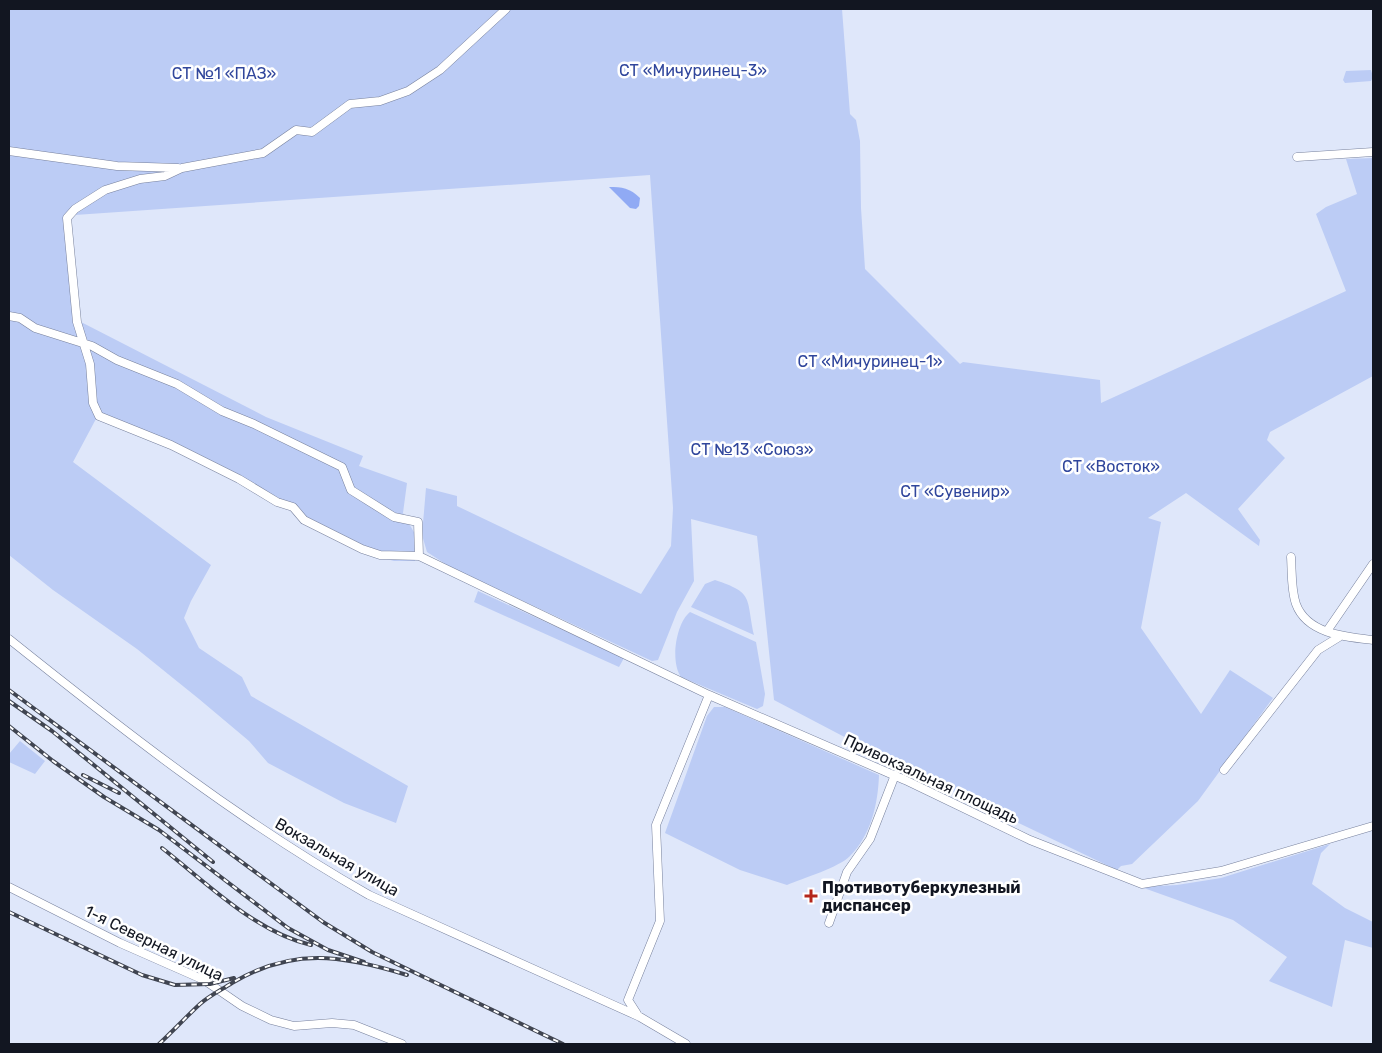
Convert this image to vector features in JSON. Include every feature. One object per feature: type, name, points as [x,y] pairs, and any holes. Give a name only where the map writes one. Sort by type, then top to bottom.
[{"type":"street","points":[[9,151],[117,166],[182,168],[263,153],[296,130],[312,132],[350,104],[380,101],[408,91],[440,70],[506,9]]},
{"type":"street","points":[[1297,157],[1373,152]]},
{"type":"street","points":[[9,316],[20,318],[35,328],[84,343],[117,360],[177,384],[222,411],[254,424],[342,466],[351,490],[394,517],[418,522],[419,556],[380,555],[362,549],[304,520],[293,507],[277,502],[171,445],[99,416],[93,403],[90,364],[84,343],[77,322],[67,218],[76,209],[105,190],[140,179],[165,176],[182,168]]},
{"type":"street","name":"Привокзальная площадь","points":[[419,556],[710,695],[895,775],[1030,840],[1142,884],[1221,871],[1373,826]]},
{"type":"street","points":[[1291,557],[1296,603],[1302,616],[1339,637],[1373,640]]},
{"type":"street","points":[[1327,631],[1373,564]]},
{"type":"street","points":[[1224,770],[1318,650],[1339,637]]},
{"type":"street","name":"Вокзальная улица","points":[[9,639],[92,705],[239,814],[336,876],[369,895],[640,1017],[686,1044]]},
{"type":"street","points":[[640,1017],[628,1000],[660,922],[656,825],[710,695]]},
{"type":"street","points":[[829,923],[847,872],[870,839],[895,775]]},
{"type":"street","name":"1-я Северная улица","points":[[9,887],[120,943],[204,980],[242,1006],[270,1020],[294,1026],[332,1023],[354,1025],[402,1044]]},
{"type":"green space","points":[[9,9],[842,9],[850,114],[856,120],[860,141],[861,208],[865,269],[960,364],[963,362],[1100,380],[1101,403],[1346,291],[1316,214],[1326,207],[1357,194],[1346,159],[1373,158],[1373,376],[1270,432],[1267,440],[1285,458],[1238,509],[1260,540],[1259,546],[1186,493],[1148,518],[1161,522],[1141,628],[1201,714],[1230,670],[1273,698],[1198,801],[1132,864],[1121,866],[1117,870],[952,791],[916,770],[875,753],[774,700],[757,536],[691,519],[694,581],[677,612],[658,660],[652,661],[450,567],[427,552],[422,535],[426,488],[457,496],[457,506],[641,594],[671,546],[673,508],[650,175],[75,215],[70,220],[81,322],[266,417],[363,456],[359,466],[407,483],[403,513],[415,534],[415,561],[394,561],[376,556],[292,509],[169,446],[97,417],[73,462],[211,565],[184,618],[199,648],[242,677],[251,696],[408,786],[396,823],[344,803],[268,763],[249,741],[137,649],[53,590],[9,555]]},
{"type":"green space","points":[[1371,70],[1373,77],[1371,81],[1345,83],[1343,80],[1346,71]]},
{"type":"green space","points":[[715,580],[736,589],[746,598],[754,635],[691,607],[705,584]]},
{"type":"green space","points":[[478,591],[624,658],[619,667],[474,602]]},
{"type":"green space","points":[[690,612],[756,642],[765,694],[763,706],[757,709],[681,677],[676,662],[676,643],[681,625]]},
{"type":"green space","points":[[714,707],[725,707],[879,775],[872,819],[863,839],[850,856],[829,868],[787,885],[740,870],[665,833],[707,716]]},
{"type":"green space","points":[[20,741],[45,761],[35,774],[9,762],[9,754]]},
{"type":"green space","points":[[1330,844],[1321,853],[1312,884],[1345,908],[1373,922],[1373,948],[1345,940],[1332,1007],[1269,981],[1287,957],[1233,920],[1141,887],[1177,885],[1221,878]]},
{"type":"water","points":[[609,187],[622,188],[633,192],[640,198],[639,206],[636,209],[630,208]]},
{"type":"railway","points":[[9,690],[323,922],[372,952],[563,1044]]},
{"type":"railway","points":[[9,701],[52,731],[213,862]]},
{"type":"railway","points":[[9,726],[53,761],[104,797],[159,830],[288,928],[328,950],[364,962]]},
{"type":"railway","points":[[83,775],[119,793]]},
{"type":"railway","points":[[162,848],[214,891],[251,918],[290,939],[311,945]]},
{"type":"railway","points":[[9,912],[142,975],[175,985],[210,984],[234,978]]},
{"type":"railway","points":[[159,1044],[207,998],[254,972],[276,964],[297,959],[339,959],[407,975]]},
{"type":"place","name":"Противотуберкулезный диспансер","points":[[811,896]]},
{"type":"park label","name":"СТ «Мичуринец-3»","points":[[693,70]]},
{"type":"park label","name":"СТ №1 «ПАЗ»","points":[[224,73]]},
{"type":"park label","name":"СТ «Мичуринец-1»","points":[[870,361]]},
{"type":"park label","name":"СТ №13 «Союз»","points":[[752,449]]},
{"type":"park label","name":"СТ «Восток»","points":[[1111,466]]},
{"type":"park label","name":"СТ «Сувенир»","points":[[955,491]]}]
